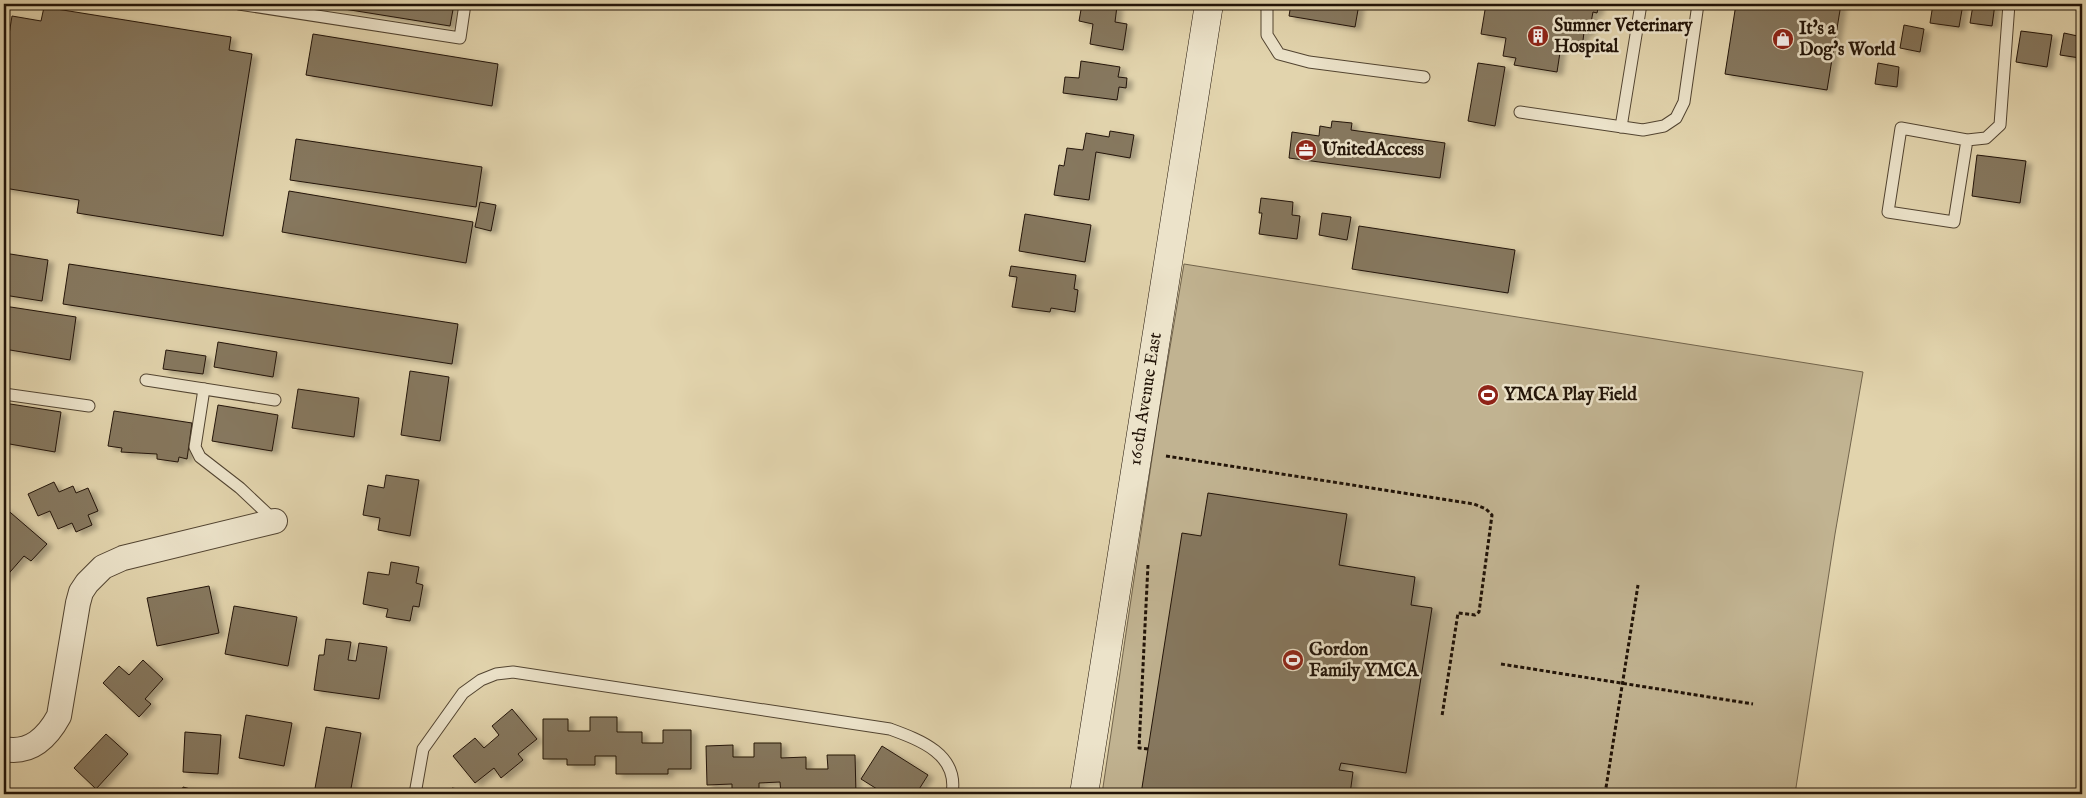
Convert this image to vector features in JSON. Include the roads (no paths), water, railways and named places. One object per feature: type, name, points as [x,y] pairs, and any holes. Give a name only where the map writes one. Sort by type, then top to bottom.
[{"type":"street","name":"160th Avenue East","points":[[1084,794],[1209,4]]},
{"type":"street","points":[[4,750],[31,747],[51,731],[59,716],[78,602],[87,583],[103,567],[123,558],[275,522]]},
{"type":"lane","points":[[239,4],[266,6],[460,38],[465,4]]},
{"type":"lane","points":[[1267,4],[1267,35],[1279,54],[1309,62],[1424,78]]},
{"type":"lane","points":[[1621,126],[1641,4]]},
{"type":"lane","points":[[1520,112],[1643,130],[1664,126],[1676,118],[1684,102],[1698,4]]},
{"type":"lane","points":[[1967,140],[1954,222],[1888,212],[1902,128],[1967,140],[1986,138],[2000,125],[2009,4]]},
{"type":"lane","points":[[146,380],[275,400]]},
{"type":"lane","points":[[204,389],[195,447],[200,457],[240,488],[275,522]]},
{"type":"lane","points":[[4,394],[89,406]]},
{"type":"lane","points":[[415,794],[423,749],[463,693],[481,680],[496,674],[513,672],[890,729],[930,745],[941,756],[951,772],[952,794]]},
{"type":"place","name":"Sumner Veterinary Hospital","points":[[1538,36]]},
{"type":"place","name":"It's a Dog's World","points":[[1783,39]]},
{"type":"place","name":"UnitedAccess","points":[[1306,150]]},
{"type":"place","name":"YMCA Play Field","points":[[1488,395]]},
{"type":"place","name":"Gordon Family YMCA","points":[[1293,660]]}]
